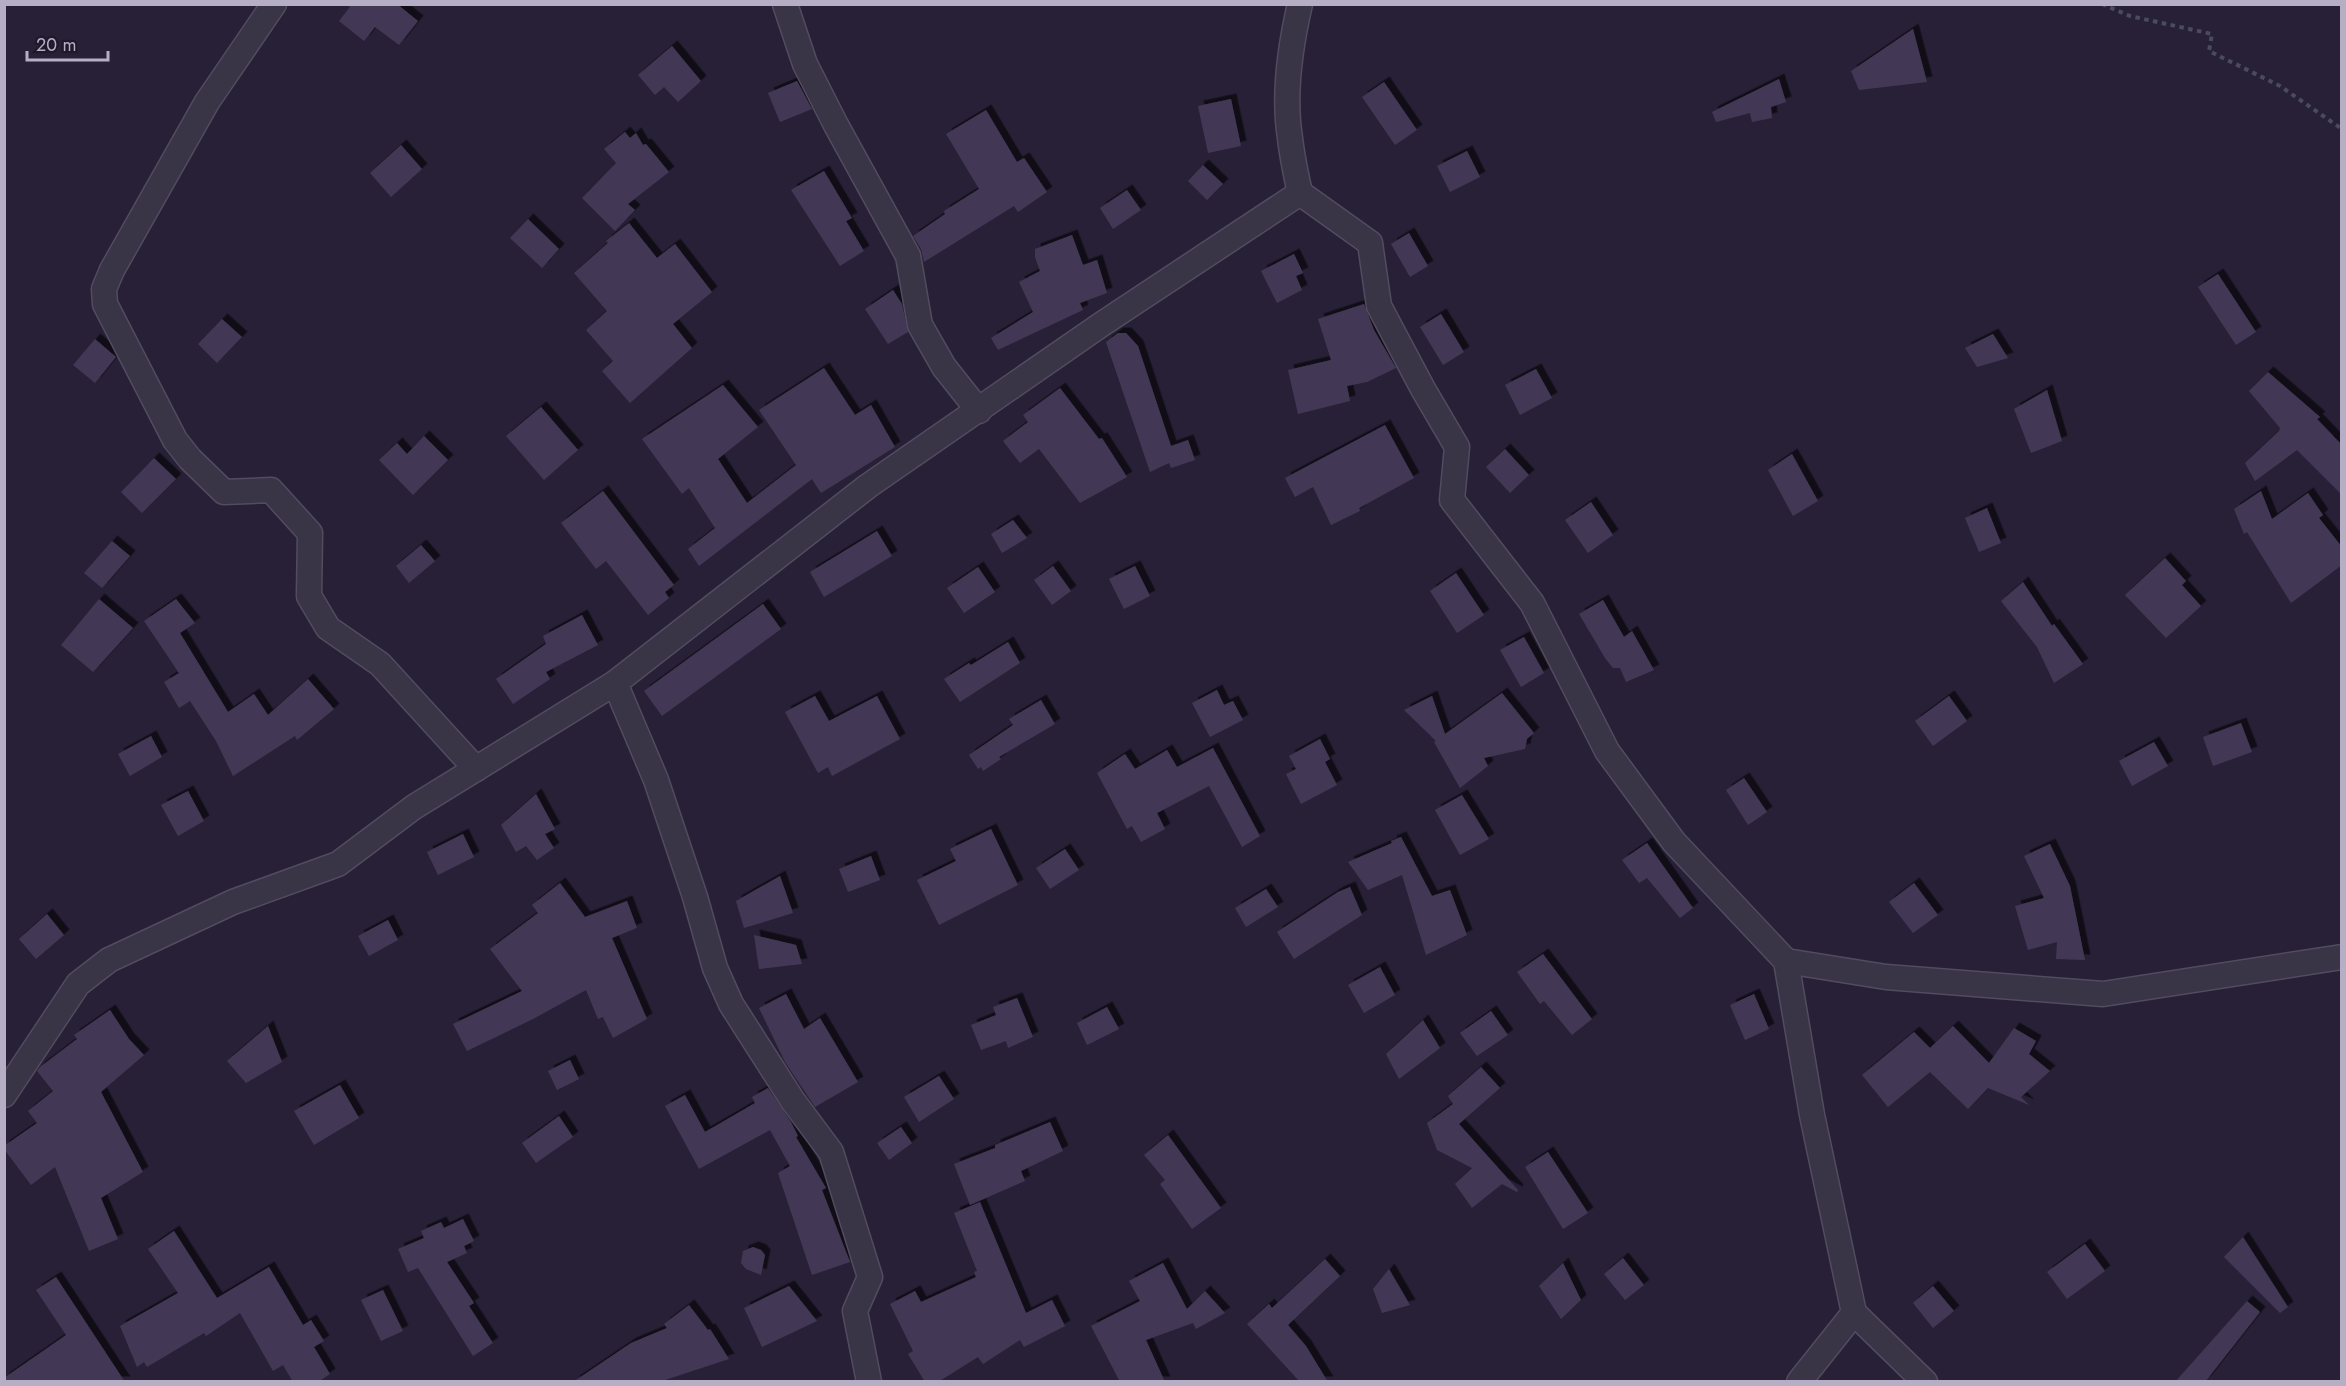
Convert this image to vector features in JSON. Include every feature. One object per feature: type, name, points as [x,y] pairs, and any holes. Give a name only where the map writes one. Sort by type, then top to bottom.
[{"type":"street","points":[[274,4],[207,102],[112,270],[104,289],[105,304],[174,440],[224,492],[271,490],[310,533],[309,596],[328,628],[380,664],[477,769]]},
{"type":"street","points":[[785,4],[810,74],[908,256],[920,325],[944,367],[979,411]]},
{"type":"street","points":[[1300,4],[1294,27],[1288,87],[1289,136],[1300,193],[1370,243],[1379,306],[1457,447],[1452,500],[1532,603],[1607,751],[1674,842],[1786,962],[1812,1115],[1854,1313],[1925,1382]]},
{"type":"street","points":[[4,1095],[78,984],[109,960],[233,902],[338,864],[414,807],[615,683],[868,486],[1102,324],[1300,193]]},
{"type":"street","points":[[615,683],[656,780],[715,968],[731,1004],[792,1101],[831,1152],[870,1277],[855,1311],[869,1382]]},
{"type":"street","points":[[1786,962],[1886,977],[2103,994],[2342,957]]},
{"type":"street","points":[[1799,1382],[1854,1313]]},
{"type":"path","points":[[2102,4],[2130,16],[2212,34],[2209,51],[2280,87],[2342,129]]},
{"type":"building","points":[[347,4],[397,4],[418,21],[399,45],[375,27],[364,41],[339,21],[350,7]]},
{"type":"building","points":[[1913,29],[1927,82],[1859,90],[1851,71]]},
{"type":"building","points":[[672,46],[701,81],[678,102],[664,87],[655,95],[638,75]]},
{"type":"building","points":[[1779,79],[1786,102],[1771,107],[1772,118],[1752,122],[1750,113],[1716,122],[1712,112]]},
{"type":"building","points":[[797,81],[812,109],[780,122],[768,93]]},
{"type":"building","points":[[1384,82],[1417,130],[1395,145],[1362,97]]},
{"type":"building","points":[[1231,99],[1241,146],[1208,153],[1198,106]]},
{"type":"building","points":[[986,110],[1017,162],[1024,158],[1047,192],[1018,212],[1014,206],[924,262],[921,249],[913,236],[945,214],[944,211],[979,189],[946,134]]},
{"type":"building","points":[[625,132],[630,138],[636,133],[643,145],[646,144],[669,172],[628,204],[635,210],[615,231],[582,198],[616,163],[604,149]]},
{"type":"building","points":[[401,145],[422,169],[391,197],[370,173]]},
{"type":"building","points":[[1467,151],[1480,177],[1450,192],[1437,166]]},
{"type":"building","points":[[1203,165],[1223,184],[1207,200],[1188,181]]},
{"type":"building","points":[[824,171],[852,218],[846,221],[864,251],[840,266],[791,190]]},
{"type":"building","points":[[1127,190],[1141,210],[1113,229],[1100,208]]},
{"type":"building","points":[[528,219],[559,249],[542,268],[510,238]]},
{"type":"building","points":[[629,223],[657,258],[675,244],[712,292],[673,324],[692,348],[630,403],[602,371],[613,361],[586,330],[607,311],[574,273],[608,243],[606,241]]},
{"type":"building","points":[[1409,233],[1428,266],[1410,277],[1391,244]]},
{"type":"building","points":[[1072,235],[1083,265],[1097,260],[1107,293],[1080,303],[1083,310],[998,350],[991,338],[1033,312],[1019,282],[1040,271],[1035,249]]},
{"type":"building","points":[[1294,254],[1303,273],[1296,276],[1302,290],[1277,303],[1261,271]]},
{"type":"building","points":[[2218,274],[2256,332],[2236,345],[2198,287]]},
{"type":"building","points":[[893,290],[902,304],[908,332],[888,344],[865,309]]},
{"type":"building","points":[[1364,304],[1374,330],[1396,368],[1367,382],[1347,386],[1350,401],[1298,414],[1288,370],[1331,360],[1318,319]]},
{"type":"building","points":[[1441,314],[1464,352],[1443,365],[1420,327]]},
{"type":"building","points":[[222,319],[242,337],[217,363],[198,344]]},
{"type":"building","points":[[1118,333],[1126,333],[1138,346],[1171,446],[1188,440],[1195,460],[1171,468],[1169,463],[1150,472],[1106,342]]},
{"type":"building","points":[[1993,334],[2008,358],[1977,367],[1965,348]]},
{"type":"building","points":[[95,339],[116,357],[95,383],[73,365]]},
{"type":"building","points":[[824,368],[855,415],[871,405],[895,447],[821,493],[812,479],[699,566],[688,549],[715,528],[689,488],[682,494],[642,439],[723,385],[758,427],[718,459],[747,503],[796,465],[759,410]]},
{"type":"building","points":[[1536,369],[1552,398],[1520,415],[1505,385]]},
{"type":"building","points":[[2268,372],[2320,417],[2317,419],[2342,445],[2342,495],[2297,450],[2255,481],[2245,463],[2280,428],[2249,391]]},
{"type":"building","points":[[1060,388],[1099,439],[1102,438],[1127,477],[1080,503],[1039,449],[1020,463],[1003,441],[1028,422],[1023,415]]},
{"type":"building","points":[[2047,390],[2062,441],[2031,453],[2014,409]]},
{"type":"building","points":[[541,407],[578,450],[544,480],[506,436]]},
{"type":"building","points":[[1385,425],[1414,478],[1359,508],[1360,511],[1331,525],[1313,487],[1295,497],[1285,478]]},
{"type":"building","points":[[424,436],[448,460],[413,495],[379,460],[397,443],[407,454]]},
{"type":"building","points":[[1505,449],[1529,475],[1510,493],[1486,467]]},
{"type":"building","points":[[1792,454],[1818,501],[1793,516],[1768,470]]},
{"type":"building","points":[[154,458],[176,479],[142,513],[121,492]]},
{"type":"building","points":[[603,491],[674,585],[665,592],[669,598],[648,615],[606,561],[596,569],[561,523]]},
{"type":"building","points":[[2261,491],[2272,519],[2308,493],[2323,515],[2319,518],[2342,547],[2342,565],[2291,603],[2247,532],[2244,534],[2234,509]]},
{"type":"building","points":[[1591,502],[1613,535],[1588,553],[1565,520]]},
{"type":"building","points":[[1987,508],[2001,543],[1979,552],[1965,518]]},
{"type":"building","points":[[1013,520],[1027,538],[1002,553],[991,534]]},
{"type":"building","points":[[877,531],[892,556],[824,597],[810,572]]},
{"type":"building","points":[[112,541],[130,556],[102,588],[84,573]]},
{"type":"building","points":[[421,545],[435,561],[409,583],[396,566]]},
{"type":"building","points":[[2165,558],[2186,581],[2182,585],[2201,606],[2166,638],[2125,595]]},
{"type":"building","points":[[1053,566],[1071,591],[1052,605],[1034,580]]},
{"type":"building","points":[[1135,566],[1150,596],[1124,609],[1109,579]]},
{"type":"building","points":[[978,567],[995,592],[964,613],[947,588]]},
{"type":"building","points":[[1456,573],[1484,615],[1457,633],[1430,591]]},
{"type":"building","points":[[2023,582],[2052,626],[2054,624],[2083,664],[2054,683],[2037,647],[2001,601]]},
{"type":"building","points":[[99,599],[133,628],[93,672],[61,645]]},
{"type":"building","points":[[176,599],[195,623],[180,633],[228,712],[254,694],[268,715],[308,679],[334,709],[297,740],[295,736],[233,776],[216,741],[190,701],[179,708],[164,682],[179,673],[144,621]]},
{"type":"building","points":[[1603,600],[1624,637],[1632,631],[1654,670],[1626,682],[1620,668],[1613,668],[1605,658],[1579,614]]},
{"type":"building","points":[[763,604],[781,629],[662,716],[644,691]]},
{"type":"building","points":[[582,615],[598,645],[546,672],[550,679],[513,704],[496,679],[546,644],[543,636]]},
{"type":"building","points":[[1524,637],[1544,673],[1521,687],[1500,650]]},
{"type":"building","points":[[1008,642],[1020,663],[960,702],[944,679]]},
{"type":"building","points":[[1217,690],[1224,705],[1233,701],[1243,720],[1210,737],[1192,703]]},
{"type":"building","points":[[1502,693],[1534,733],[1527,739],[1525,749],[1484,758],[1488,766],[1460,788],[1434,742],[1436,741],[1404,710],[1432,696],[1445,734]]},
{"type":"building","points":[[815,696],[829,721],[877,696],[900,739],[832,776],[828,767],[818,773],[785,712]]},
{"type":"building","points":[[1949,696],[1967,721],[1933,746],[1915,721]]},
{"type":"building","points":[[1041,700],[1055,724],[999,757],[1001,759],[983,771],[981,767],[978,769],[969,755],[1013,725],[1009,719]]},
{"type":"building","points":[[2241,723],[2252,752],[2213,766],[2203,737]]},
{"type":"building","points":[[151,736],[162,757],[130,776],[118,754]]},
{"type":"building","points":[[1320,739],[1330,759],[1325,762],[1337,785],[1301,804],[1286,774],[1296,769],[1289,756]]},
{"type":"building","points":[[2154,742],[2168,766],[2132,786],[2119,761]]},
{"type":"building","points":[[1213,748],[1260,836],[1242,847],[1209,786],[1157,813],[1165,829],[1141,842],[1132,826],[1127,829],[1097,773],[1125,754],[1135,769],[1167,750],[1177,767]]},
{"type":"building","points":[[1744,778],[1767,812],[1748,825],[1726,790]]},
{"type":"building","points":[[188,791],[204,821],[178,836],[161,805]]},
{"type":"building","points":[[536,794],[555,829],[545,834],[554,848],[537,860],[526,846],[516,852],[501,825]]},
{"type":"building","points":[[1462,795],[1489,839],[1460,855],[1435,810]]},
{"type":"building","points":[[991,829],[1018,885],[939,925],[917,880],[956,861],[950,849]]},
{"type":"building","points":[[463,834],[474,857],[438,875],[427,852]]},
{"type":"building","points":[[1401,837],[1432,896],[1450,890],[1467,935],[1426,955],[1402,875],[1368,890],[1348,862]]},
{"type":"building","points":[[1647,843],[1693,908],[1680,918],[1647,878],[1639,883],[1622,860]]},
{"type":"building","points":[[2050,844],[2070,886],[2085,960],[2056,959],[2057,942],[2028,950],[2015,906],[2044,898],[2024,856]]},
{"type":"building","points":[[1065,849],[1079,870],[1050,889],[1036,868]]},
{"type":"building","points":[[871,856],[880,880],[848,892],[839,869]]},
{"type":"building","points":[[780,876],[793,913],[744,928],[736,901]]},
{"type":"building","points":[[560,883],[585,917],[627,901],[637,928],[612,938],[647,1019],[613,1038],[603,1017],[598,1019],[586,990],[467,1051],[453,1024],[522,991],[490,949],[538,913],[532,905]]},
{"type":"building","points":[[1914,883],[1938,915],[1913,933],[1889,902]]},
{"type":"building","points":[[1350,887],[1362,915],[1294,959],[1277,932],[1338,892]]},
{"type":"building","points":[[1266,889],[1278,907],[1246,927],[1235,908]]},
{"type":"building","points":[[47,914],[64,935],[36,959],[19,939]]},
{"type":"building","points":[[388,920],[398,940],[369,956],[358,936]]},
{"type":"building","points":[[754,935],[796,945],[802,964],[759,969]]},
{"type":"building","points":[[1543,954],[1592,1019],[1572,1035],[1544,1001],[1540,1004],[1517,972]]},
{"type":"building","points":[[1380,967],[1395,995],[1364,1013],[1348,985]]},
{"type":"building","points":[[786,994],[804,1029],[820,1018],[858,1082],[815,1107],[785,1062],[759,1008]]},
{"type":"building","points":[[1754,994],[1769,1029],[1745,1040],[1730,1005]]},
{"type":"building","points":[[1017,998],[1033,1037],[1008,1048],[1006,1041],[981,1050],[971,1025],[996,1015],[993,1007]]},
{"type":"building","points":[[1107,1007],[1119,1029],[1087,1045],[1077,1023]]},
{"type":"building","points":[[110,1010],[129,1039],[144,1055],[101,1092],[143,1172],[101,1198],[118,1239],[89,1251],[55,1167],[31,1185],[4,1146],[37,1123],[28,1111],[53,1091],[37,1071],[40,1067],[77,1039],[74,1035]]},
{"type":"building","points":[[1491,1011],[1508,1035],[1477,1056],[1460,1033]]},
{"type":"building","points":[[1423,1020],[1440,1048],[1399,1079],[1386,1054]]},
{"type":"building","points":[[268,1026],[282,1062],[246,1083],[227,1061]]},
{"type":"building","points":[[1953,1026],[1989,1063],[2014,1028],[2036,1041],[2029,1054],[2050,1071],[2021,1097],[2029,1105],[1988,1088],[1968,1109],[1930,1072],[1888,1107],[1862,1075],[1914,1032],[1930,1048]]},
{"type":"building","points":[[570,1060],[579,1079],[557,1090],[548,1071]]},
{"type":"building","points":[[1481,1067],[1500,1088],[1459,1124],[1518,1190],[1517,1192],[1502,1184],[1472,1208],[1455,1184],[1472,1168],[1437,1150],[1427,1123],[1453,1104],[1448,1096]]},
{"type":"building","points":[[939,1076],[954,1099],[919,1122],[904,1097]]},
{"type":"building","points":[[340,1085],[359,1118],[314,1145],[294,1111]]},
{"type":"building","points":[[768,1088],[791,1122],[798,1136],[796,1137],[826,1188],[822,1190],[850,1262],[812,1275],[778,1173],[790,1166],[770,1130],[699,1169],[665,1106],[685,1095],[705,1132],[755,1103],[752,1097]]},
{"type":"building","points":[[559,1116],[573,1137],[536,1163],[522,1143]]},
{"type":"building","points":[[1050,1122],[1063,1151],[1021,1171],[1025,1181],[970,1205],[954,1164]]},
{"type":"building","points":[[901,1127],[912,1143],[889,1160],[877,1143]]},
{"type":"building","points":[[1168,1135],[1221,1208],[1192,1229],[1160,1184],[1165,1180],[1144,1155]]},
{"type":"building","points":[[1548,1152],[1588,1213],[1563,1229],[1525,1167]]},
{"type":"building","points":[[980,1202],[1026,1313],[1052,1300],[1065,1326],[1024,1347],[1020,1340],[983,1364],[978,1357],[938,1382],[925,1382],[908,1354],[913,1351],[890,1304],[915,1291],[921,1302],[976,1277],[974,1272],[977,1271],[954,1213]]},
{"type":"building","points":[[463,1219],[474,1241],[464,1246],[467,1253],[447,1262],[474,1303],[469,1306],[493,1343],[473,1356],[418,1268],[408,1272],[398,1249],[424,1238],[421,1231],[441,1222],[444,1228]]},
{"type":"building","points":[[174,1231],[217,1298],[269,1267],[303,1325],[311,1320],[324,1341],[314,1347],[330,1374],[318,1382],[293,1382],[283,1365],[273,1371],[240,1313],[206,1336],[204,1333],[147,1367],[144,1362],[137,1367],[120,1326],[178,1293],[148,1249]]},
{"type":"building","points":[[2243,1237],[2288,1307],[2280,1313],[2224,1257]]},
{"type":"building","points":[[2085,1244],[2105,1271],[2067,1299],[2047,1272]]},
{"type":"building","points":[[753,1247],[761,1250],[765,1255],[761,1275],[746,1269],[741,1263],[743,1251]]},
{"type":"building","points":[[1623,1258],[1644,1285],[1625,1300],[1604,1274]]},
{"type":"building","points":[[1325,1259],[1340,1276],[1288,1325],[1306,1346],[1328,1382],[1300,1382],[1247,1324],[1269,1304],[1272,1308]]},
{"type":"building","points":[[1163,1263],[1187,1309],[1205,1291],[1225,1313],[1196,1329],[1193,1323],[1146,1340],[1165,1382],[1120,1382],[1091,1326],[1140,1301],[1129,1281]]},
{"type":"building","points":[[1563,1263],[1581,1300],[1561,1319],[1539,1286]]},
{"type":"building","points":[[1389,1269],[1410,1305],[1382,1313],[1373,1289]]},
{"type":"building","points":[[56,1277],[125,1382],[4,1382],[4,1378],[66,1335],[36,1290]]},
{"type":"building","points":[[789,1286],[817,1321],[762,1347],[744,1308]]},
{"type":"building","points":[[1933,1286],[1954,1311],[1933,1328],[1913,1303]]},
{"type":"building","points":[[383,1290],[403,1331],[381,1341],[361,1300]]},
{"type":"building","points":[[2247,1301],[2260,1312],[2205,1382],[2175,1382]]},
{"type":"building","points":[[689,1305],[708,1330],[710,1329],[729,1359],[659,1382],[573,1382],[631,1343],[667,1328],[664,1324]]}]
